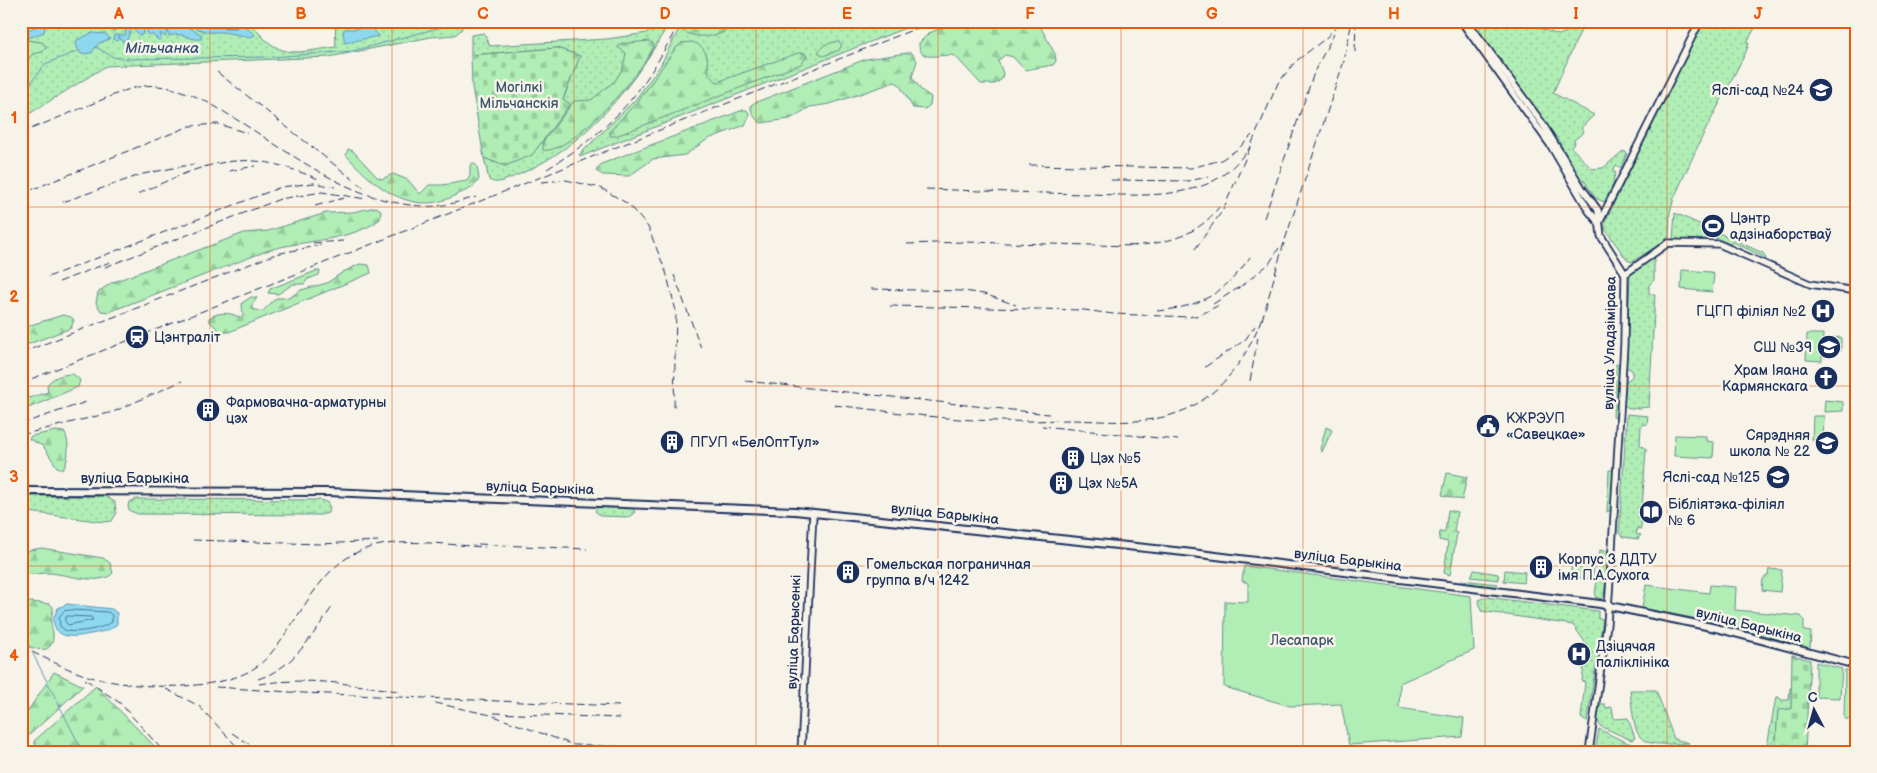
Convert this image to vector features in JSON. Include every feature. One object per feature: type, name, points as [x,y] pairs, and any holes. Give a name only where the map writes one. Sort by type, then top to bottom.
[{"type":"main road","points":[[1461,21],[1537,126],[1566,171],[1588,211],[1599,223]]},
{"type":"main road","points":[[1468,21],[1542,123],[1598,210],[1599,223]]},
{"type":"main road","points":[[1599,223],[1700,21]]},
{"type":"main road","points":[[1594,206],[1608,206]]},
{"type":"main road","name":"вуліца Уладзімірава","points":[[1589,752],[1608,606],[1618,468],[1625,274],[1603,239],[1599,223]]},
{"type":"main road","points":[[1625,274],[1668,243],[1719,244],[1810,284],[1856,291]]},
{"type":"main road","name":"вуліца Барыкіна","points":[[21,491],[328,492],[813,513],[1184,552],[1608,606],[1716,628],[1856,665]]},
{"type":"main road","name":"вуліца Барысенкі","points":[[801,752],[813,513]]},
{"type":"green space","points":[[39,21],[249,21],[269,43],[287,51],[297,52],[336,47],[335,21],[407,21],[408,27],[442,21],[461,21],[462,29],[455,35],[431,37],[329,57],[106,66],[21,119],[21,28]]},
{"type":"green space","points":[[653,21],[670,21],[641,68],[606,111],[587,130],[566,148],[543,163],[503,181],[492,182],[489,180],[484,158],[505,166],[570,104],[563,100],[580,56],[557,48],[471,55],[471,35],[484,33],[490,46],[607,39],[647,33]]},
{"type":"green space","points":[[683,21],[923,21],[582,156],[579,155],[635,100],[660,66]]},
{"type":"green space","points":[[686,21],[728,21],[725,31],[716,35],[704,36],[692,35],[684,31]]},
{"type":"green space","points":[[959,21],[1045,21],[1042,23],[1041,28],[1055,54],[1056,61],[1053,65],[1025,70],[1013,57],[1005,55],[998,61],[1003,73],[1002,79],[995,84],[981,84],[955,56],[927,56],[920,50],[919,43],[929,33]]},
{"type":"green space","points":[[1474,21],[1519,21],[1559,35],[1571,30],[1575,21],[1585,21],[1553,93],[1594,115],[1581,128],[1584,132],[1574,140],[1575,143],[1571,147],[1592,169],[1603,168],[1623,151],[1627,153],[1621,168],[1616,165],[1613,171],[1616,173],[1613,180],[1615,181],[1604,202],[1595,198],[1584,180],[1582,181],[1558,140],[1479,33],[1480,27]]},
{"type":"green space","points":[[1704,21],[1759,21],[1747,42],[1749,44],[1745,54],[1702,137],[1674,198],[1670,212],[1669,238],[1632,262],[1627,260],[1605,229],[1605,221]]},
{"type":"green space","points":[[22,32],[25,34],[26,40],[41,42],[47,47],[42,52],[33,54],[21,67]]},
{"type":"green space","points":[[649,41],[654,45],[648,57],[606,109],[571,140],[555,148],[543,150],[543,142],[574,101],[591,100],[615,81],[623,68],[626,53],[619,48],[619,44]]},
{"type":"green space","points":[[838,41],[842,45],[839,50],[823,56],[818,52],[824,45]]},
{"type":"green space","points":[[692,42],[704,51],[709,75],[717,82],[798,53],[805,53],[807,57],[801,64],[616,136],[610,136],[610,131],[639,100],[675,49],[682,43]]},
{"type":"green space","name":"Могілкі Мільчанскія","points":[[557,48],[580,56],[563,99],[570,104],[532,155],[505,166],[484,158],[472,87],[471,55]]},
{"type":"green space","points":[[912,53],[917,61],[912,77],[921,90],[931,97],[930,105],[925,109],[913,108],[899,84],[895,82],[830,104],[810,107],[790,119],[761,123],[752,113],[751,105],[754,103],[866,59]]},
{"type":"green space","points":[[747,110],[750,115],[745,125],[708,139],[685,155],[653,159],[629,176],[603,175],[596,171],[601,164]]},
{"type":"green space","points":[[348,149],[353,151],[377,177],[382,179],[393,174],[408,180],[420,194],[429,185],[467,181],[470,176],[470,165],[473,163],[477,166],[479,179],[470,189],[441,201],[426,203],[410,201],[396,196],[369,178],[346,155]]},
{"type":"green space","points":[[376,207],[381,210],[380,219],[356,232],[269,250],[109,312],[101,311],[96,303],[98,292],[111,283],[244,233],[268,231],[326,213],[353,212]]},
{"type":"green space","points":[[1675,213],[1763,253],[1766,258],[1765,261],[1762,260],[1762,256],[1733,242],[1730,244],[1709,235],[1701,242],[1673,240]]},
{"type":"green space","points":[[1654,254],[1654,280],[1649,285],[1649,294],[1655,294],[1649,407],[1630,409],[1624,405],[1626,381],[1632,377],[1632,370],[1626,367],[1630,276],[1632,271]]},
{"type":"green space","points":[[360,264],[369,265],[371,273],[229,332],[221,332],[209,321],[209,318],[212,316],[220,314],[243,317],[242,303],[251,297],[257,298],[252,305],[252,309],[262,312],[276,298],[289,298],[301,290],[327,283],[343,272]]},
{"type":"green space","points":[[1682,270],[1711,272],[1714,275],[1712,292],[1681,289]]},
{"type":"green space","points":[[320,271],[319,275],[308,279],[304,284],[293,284],[278,294],[268,293],[270,289]]},
{"type":"green space","points":[[63,315],[74,320],[71,328],[21,347],[21,328]]},
{"type":"green space","points":[[1807,334],[1823,334],[1822,361],[1806,360]]},
{"type":"green space","points":[[1841,337],[1841,351],[1832,351],[1832,338]]},
{"type":"green space","points":[[1616,364],[1620,364],[1618,417],[1613,417]]},
{"type":"green space","points":[[73,374],[80,380],[78,387],[21,411],[21,390],[29,398],[48,392],[47,385],[55,378]]},
{"type":"green space","points":[[1825,400],[1843,402],[1843,411],[1824,412]]},
{"type":"green space","points":[[1627,414],[1648,416],[1647,424],[1641,425],[1640,445],[1646,449],[1641,529],[1637,528],[1636,534],[1641,535],[1638,539],[1623,537],[1619,533]]},
{"type":"green space","points":[[1813,416],[1824,416],[1823,440],[1812,440]]},
{"type":"green space","points":[[1326,427],[1332,430],[1322,452],[1320,449]]},
{"type":"green space","points":[[56,431],[64,432],[68,445],[68,456],[63,469],[57,467],[43,446],[29,439],[31,436]]},
{"type":"green space","points":[[1675,435],[1706,436],[1706,441],[1714,442],[1713,458],[1674,456]]},
{"type":"green space","points":[[1609,470],[1614,470],[1612,509],[1607,512]]},
{"type":"green space","points":[[1447,473],[1467,477],[1462,500],[1442,495]]},
{"type":"green space","points":[[21,496],[105,496],[115,502],[116,514],[112,521],[104,522],[21,511]]},
{"type":"green space","points":[[137,499],[320,500],[327,502],[330,508],[328,513],[320,515],[138,514],[130,511],[128,507],[129,502]]},
{"type":"green space","points":[[598,506],[632,507],[635,512],[629,517],[601,516],[595,511]]},
{"type":"green space","points":[[1448,510],[1457,512],[1454,532],[1457,533],[1450,575],[1444,573],[1448,542],[1439,540],[1440,532],[1445,532]]},
{"type":"green space","points":[[41,548],[103,558],[110,563],[113,573],[100,579],[91,579],[48,573],[21,573],[21,552]]},
{"type":"green space","points":[[1600,550],[1607,551],[1609,554],[1604,596],[1601,599],[1595,597]]},
{"type":"green space","points":[[1572,562],[1594,564],[1593,579],[1570,577]]},
{"type":"green space","name":"Лесапарк","points":[[1244,566],[1471,596],[1474,650],[1400,683],[1399,708],[1464,718],[1462,737],[1349,745],[1341,704],[1290,706],[1224,687],[1225,601],[1248,602],[1248,583],[1242,581]]},
{"type":"green space","points":[[1769,569],[1782,570],[1780,592],[1762,590],[1763,579],[1768,575]]},
{"type":"green space","points":[[1474,570],[1498,574],[1499,580],[1471,577]]},
{"type":"green space","points":[[1505,570],[1525,572],[1524,583],[1504,581]]},
{"type":"green space","points":[[1461,580],[1498,584],[1496,587],[1461,583]]},
{"type":"green space","points":[[1646,585],[1709,593],[1710,585],[1736,587],[1735,610],[1801,616],[1804,621],[1804,631],[1811,632],[1810,648],[1731,626],[1642,608]]},
{"type":"green space","points":[[1485,597],[1598,611],[1598,619],[1603,619],[1587,722],[1581,718],[1585,682],[1582,681],[1587,645],[1573,625],[1481,611],[1479,600]]},
{"type":"green space","points":[[21,603],[50,604],[53,607],[51,620],[53,638],[49,648],[40,650],[21,643]]},
{"type":"green space","points":[[1792,655],[1810,660],[1805,752],[1775,752],[1778,710],[1791,709]]},
{"type":"green space","points":[[1816,662],[1842,669],[1840,698],[1816,697]]},
{"type":"green space","points":[[1845,670],[1856,671],[1856,719],[1844,719]]},
{"type":"green space","points":[[54,672],[83,686],[26,738],[21,738],[21,721]]},
{"type":"green space","points":[[96,686],[160,752],[39,752],[34,741]]},
{"type":"green space","points":[[1790,688],[1792,688],[1791,710],[1778,711],[1775,752],[1766,752],[1776,697],[1779,697],[1781,700],[1789,700]]},
{"type":"green space","points":[[1630,690],[1656,690],[1674,739],[1689,743],[1657,744],[1641,738],[1634,721]]},
{"type":"green space","points":[[1600,704],[1605,704],[1606,708],[1612,707],[1614,719],[1628,718],[1635,738],[1631,740],[1600,726],[1597,718]]},
{"type":"green space","points":[[1599,729],[1637,746],[1654,749],[1662,748],[1666,752],[1630,750],[1595,752]]},
{"type":"water","points":[[83,21],[164,21],[169,27],[176,28],[173,23],[186,25],[180,21],[239,21],[255,35],[250,37],[223,32],[207,32],[190,26],[188,27],[202,35],[201,39],[193,39],[183,35],[169,36],[168,30],[165,37],[160,33],[161,39],[158,40],[153,35],[147,34],[148,28],[145,25],[140,28],[145,29],[142,35],[131,29],[127,40],[122,41],[119,36],[117,41],[113,39],[114,35],[125,35],[126,29],[120,28],[117,22],[115,23],[116,30],[114,31],[90,25]]},
{"type":"water","points":[[39,25],[45,27],[44,32],[28,38],[28,30]]},
{"type":"water","points":[[362,26],[372,27],[378,36],[345,43],[344,29],[357,29]]},
{"type":"water","points":[[92,33],[106,34],[110,39],[99,43],[91,53],[81,54],[76,45],[77,40]]},
{"type":"water","points":[[67,604],[112,609],[117,613],[117,624],[109,630],[91,634],[67,636],[62,634],[55,626],[53,619],[58,608]]},
{"type":"waterway","name":"Мільчанка","points":[[272,57],[353,51],[464,21]]},
{"type":"waterway","name":"Мільчанка","points":[[96,47],[113,57],[128,59],[265,57]]},
{"type":"waterway","name":"Мільчанка","points":[[27,88],[45,64],[78,51]]},
{"type":"waterway","name":"Мільчанка","points":[[21,629],[30,648]]},
{"type":"waterway","name":"Мільчанка","points":[[33,654],[83,752]]},
{"type":"railway","points":[[547,169],[592,138],[626,106],[653,68],[680,21]]},
{"type":"railway","points":[[21,383],[935,21]]},
{"type":"railway","points":[[1195,249],[1223,210],[1278,83],[1295,62],[1326,38],[1341,21]]},
{"type":"railway","points":[[1262,320],[1283,246],[1344,61],[1352,21]]},
{"type":"railway","points":[[1355,52],[1356,21]]},
{"type":"railway","points":[[1264,218],[1315,70],[1334,34]]},
{"type":"railway","points":[[217,72],[364,188]]},
{"type":"railway","points":[[21,133],[121,92],[144,86],[158,86],[179,90],[207,102],[323,174],[346,186],[370,195],[395,203],[421,206],[449,204],[476,197]]},
{"type":"railway","points":[[21,194],[190,126],[218,124],[247,133]]},
{"type":"railway","points":[[1029,165],[1191,168],[1221,160],[1238,149],[1252,135]]},
{"type":"railway","points":[[926,189],[1130,195],[1172,193],[1199,187],[1222,176],[1251,146]]},
{"type":"railway","points":[[138,194],[204,167],[238,161],[274,164],[321,180]]},
{"type":"railway","points":[[63,202],[143,174],[194,164]]},
{"type":"railway","points":[[229,171],[255,166]]},
{"type":"railway","points":[[1111,180],[1188,181],[1208,177]]},
{"type":"railway","points":[[541,182],[566,180],[601,188],[628,204],[648,227],[666,272],[676,311],[674,410]]},
{"type":"railway","points":[[48,277],[281,187],[314,183],[335,187]]},
{"type":"railway","points":[[105,267],[280,199],[322,192],[366,199]]},
{"type":"railway","points":[[315,206],[344,198]]},
{"type":"railway","points":[[1129,246],[1167,241],[1179,237],[1201,225],[1219,207]]},
{"type":"railway","points":[[313,243],[343,241]]},
{"type":"railway","points":[[907,244],[963,242],[1136,246]]},
{"type":"railway","points":[[21,353],[276,254],[321,245]]},
{"type":"railway","points":[[1241,286],[1269,264],[1279,248]]},
{"type":"railway","points":[[1157,311],[1187,306],[1211,296],[1231,280],[1250,257]]},
{"type":"railway","points":[[59,282],[110,262]]},
{"type":"railway","points":[[674,275],[701,348]]},
{"type":"railway","points":[[1213,304],[1246,283]]},
{"type":"railway","points":[[871,289],[964,291],[984,294],[1016,305]]},
{"type":"railway","points":[[890,306],[1084,310],[1113,314],[1189,317],[1200,315],[1221,304]]},
{"type":"railway","points":[[834,405],[979,420],[1130,421],[1159,418],[1187,409],[1213,392],[1243,356],[1258,329],[1263,314]]},
{"type":"railway","points":[[1205,367],[1245,340],[1255,326]]},
{"type":"railway","points":[[1250,381],[1258,337]]},
{"type":"railway","points":[[21,435],[113,412],[182,381]]},
{"type":"railway","points":[[745,381],[1049,414]]},
{"type":"railway","points":[[21,424],[89,401]]},
{"type":"railway","points":[[1042,426],[1178,440]]},
{"type":"railway","points":[[193,540],[320,544],[378,541]]},
{"type":"railway","points":[[21,647],[73,671],[109,681],[152,686],[199,685],[221,681],[256,667],[271,654],[313,593],[331,571],[352,555],[378,545],[393,543],[485,547]]},
{"type":"railway","points":[[478,544],[587,549]]},
{"type":"railway","points":[[258,679],[271,674],[292,659],[310,639],[333,606]]},
{"type":"railway","points":[[85,679],[120,703],[164,752]]},
{"type":"railway","points":[[259,684],[311,681],[398,691]]},
{"type":"railway","points":[[216,687],[304,693],[619,706]]},
{"type":"railway","points":[[166,689],[199,706],[242,752]]},
{"type":"railway","points":[[435,703],[491,715],[574,745],[668,748]]},
{"type":"railway","points":[[494,713],[619,718]]},
{"type":"railway","points":[[232,733],[261,752]]},
{"type":"place","name":"Яслі-сад №24","points":[[1821,90]]},
{"type":"place","name":"Цэнтр адзінаборстваў","points":[[1713,226]]},
{"type":"place","name":"ГЦГП філіял №2","points":[[1823,311]]},
{"type":"place","name":"Цэнтраліт","points":[[137,337]]},
{"type":"place","name":"СШ №39","points":[[1829,347]]},
{"type":"place","name":"Храм Іяана Кармянскага","points":[[1826,378]]},
{"type":"place","name":"Фармовачна-арматурны цэх","points":[[208,410]]},
{"type":"place","name":"КЖРЭУП «Савецкае»","points":[[1488,426]]},
{"type":"place","name":"ПГУП «БелОптТул»","points":[[672,442]]},
{"type":"place","name":"Сярэдняя школа № 22","points":[[1827,443]]},
{"type":"place","name":"Цэх №5","points":[[1073,458]]},
{"type":"place","name":"Яслі-сад №125","points":[[1778,477]]},
{"type":"place","name":"Цэх №5А","points":[[1061,483]]},
{"type":"place","name":"Бібліятэка-філіял № 6","points":[[1651,512]]},
{"type":"place","name":"Корпус 3 ДДТУ імя П.А.Сухога","points":[[1541,567]]},
{"type":"place","name":"Гомельская пограничная группа в/ч 1242","points":[[848,572]]},
{"type":"place","name":"Дзіцячая паліклініка","points":[[1579,654]]}]
